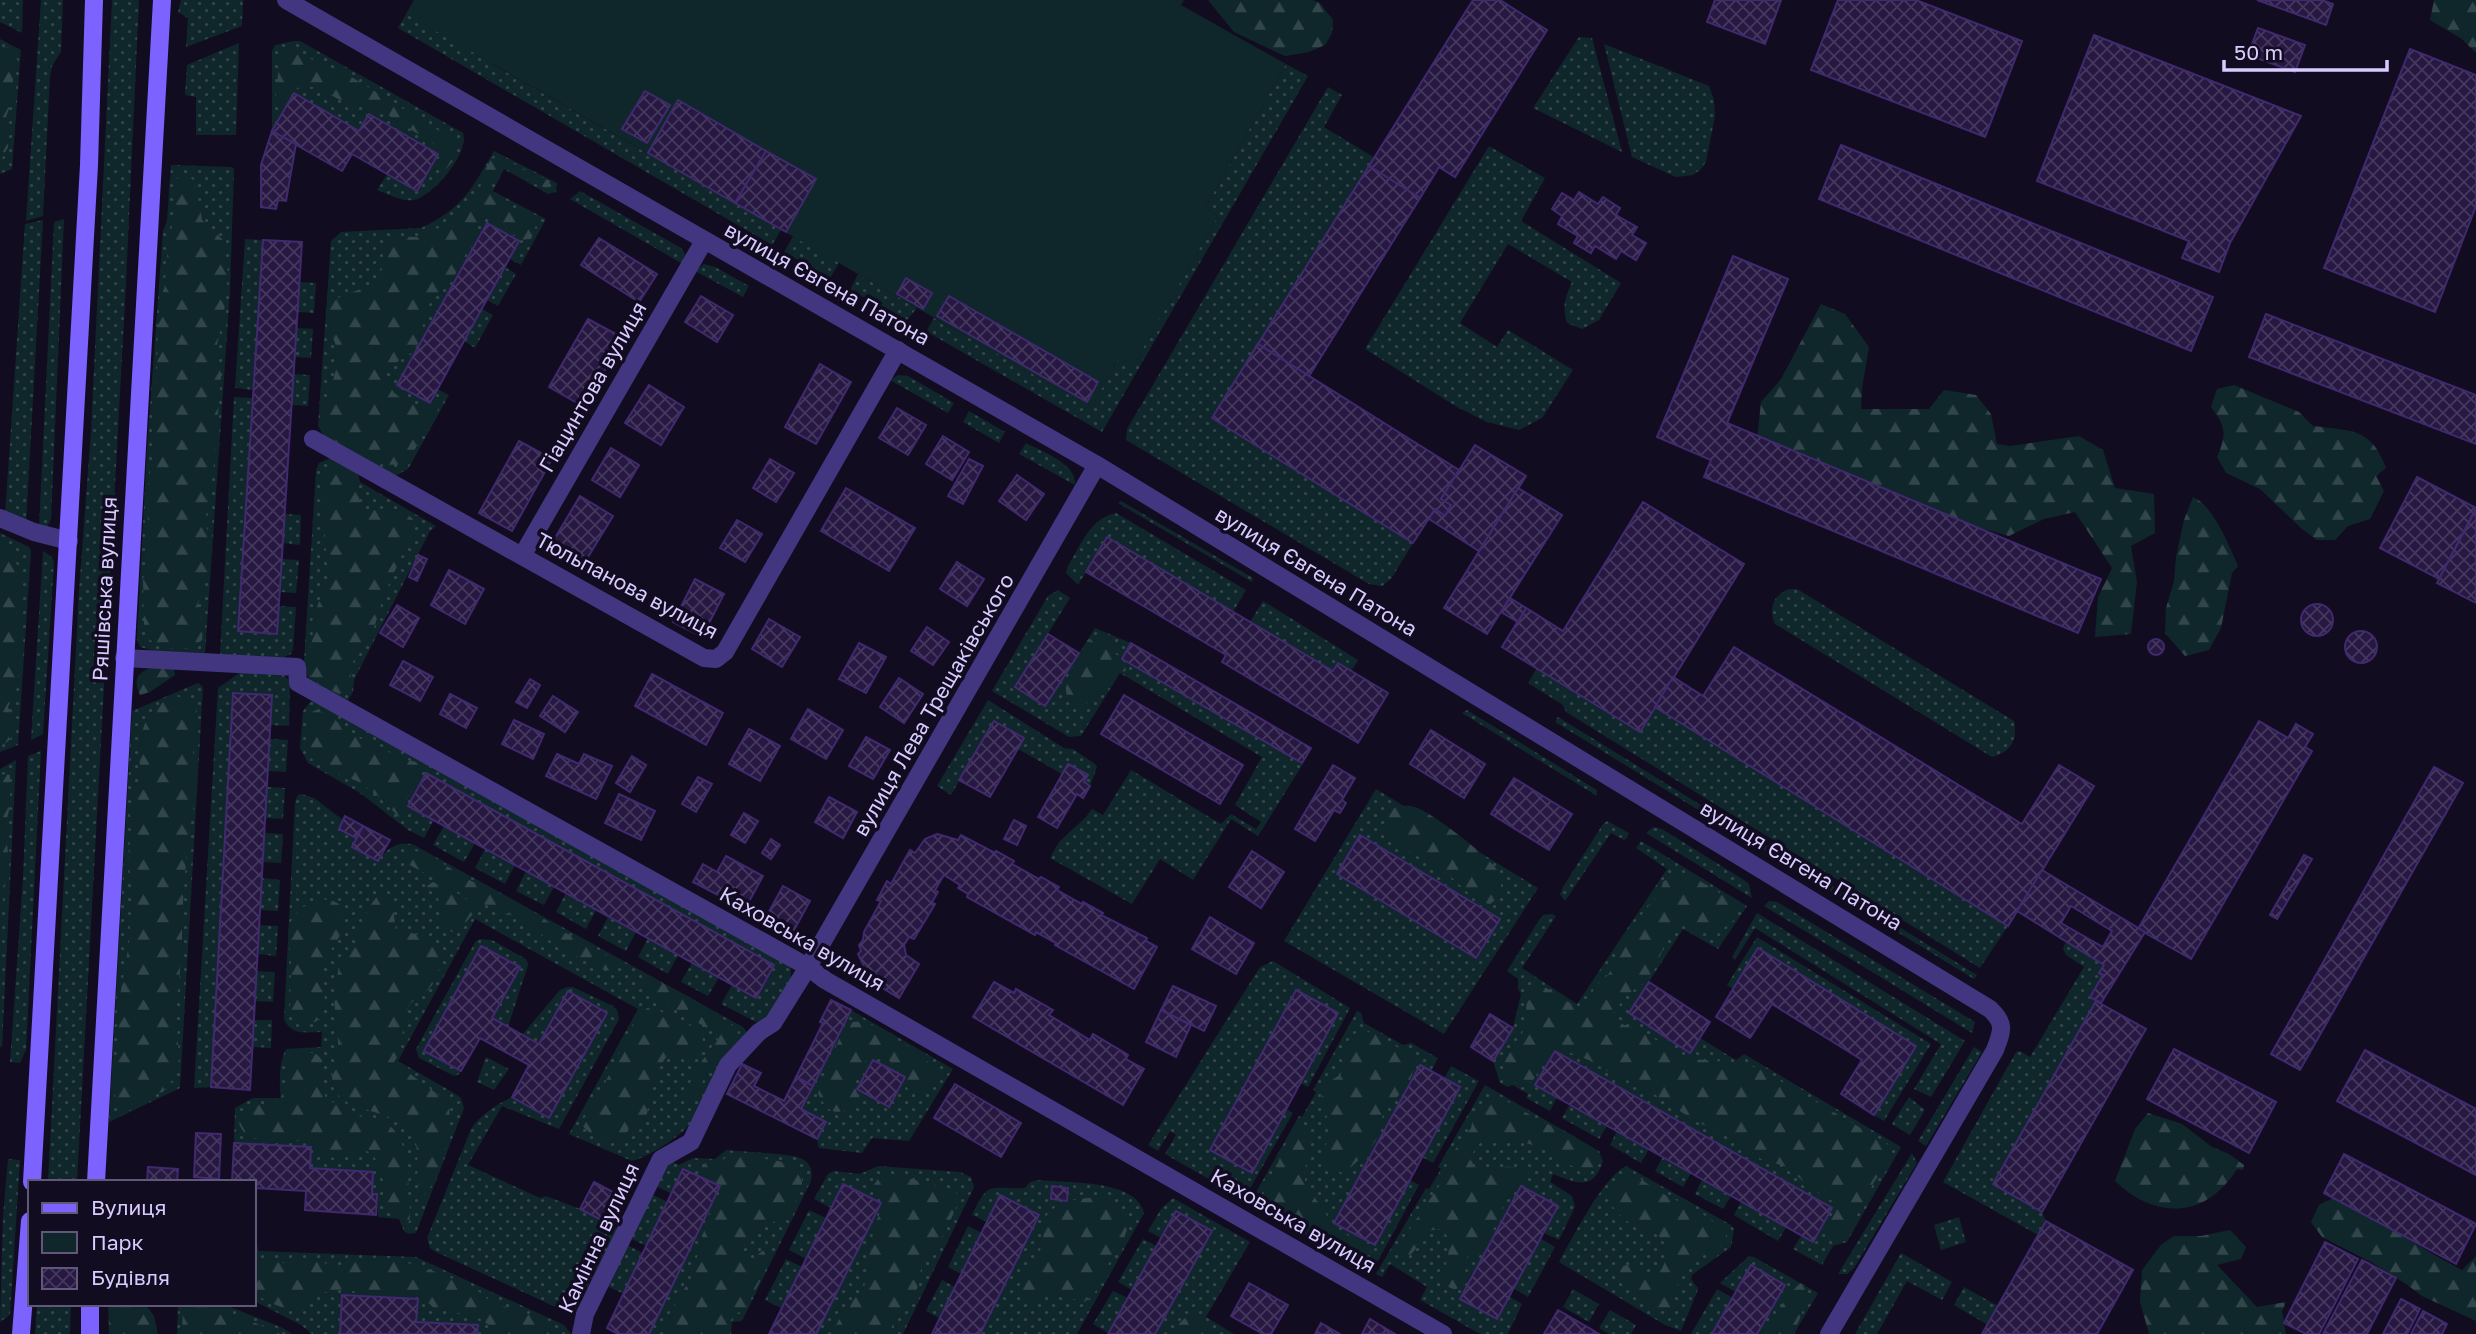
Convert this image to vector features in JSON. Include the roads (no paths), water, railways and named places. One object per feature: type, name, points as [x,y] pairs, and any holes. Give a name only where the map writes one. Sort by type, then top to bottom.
[{"type":"main road","name":"Ряшівська вулиця","points":[[32,1180],[89,165],[94,0]]},
{"type":"main road","name":"Ряшівська вулиця","points":[[96,1180],[162,0]]},
{"type":"main road","points":[[21,1334],[28,1246]]},
{"type":"main road","points":[[90,1306],[90,1334]]},
{"type":"street","name":"вулиця Євгена Патона","points":[[286,0],[1097,465],[1618,781],[1999,1017],[2002,1031],[1995,1050],[1829,1334]]},
{"type":"street","name":"Гіацинтова вулиця","points":[[522,556],[704,241]]},
{"type":"street","name":"Тюльпанова вулиця","points":[[313,439],[704,658],[716,659],[725,652],[898,350]]},
{"type":"street","name":"вулиця Лева Трещаківського","points":[[808,967],[1097,465]]},
{"type":"street","points":[[0,518],[34,532],[69,541]]},
{"type":"street","name":"Каховська вулиця","points":[[124,658],[297,667],[298,683],[808,967],[825,980],[1443,1334]]},
{"type":"street","name":"Камінна вулиця","points":[[581,1334],[585,1314],[661,1159],[691,1142],[728,1065],[760,1032],[773,1024],[808,967]]}]
